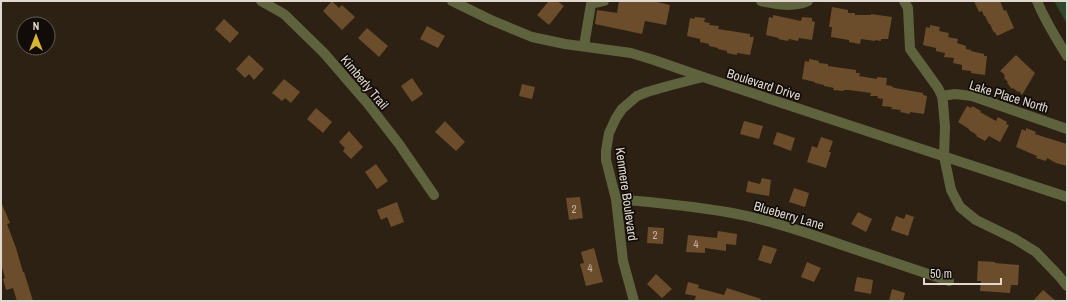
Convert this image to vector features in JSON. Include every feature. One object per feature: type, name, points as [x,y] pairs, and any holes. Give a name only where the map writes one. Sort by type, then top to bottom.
[{"type":"street","name":"Kimberly Trail","points":[[261,1],[284,14],[324,53],[395,138],[434,195]]},
{"type":"street","name":"Boulevard Drive","points":[[452,1],[491,20],[532,37],[565,44],[631,53],[1067,197]]},
{"type":"street","points":[[584,46],[591,4],[604,1]]},
{"type":"street","points":[[761,1],[773,4],[796,5],[808,1]]},
{"type":"street","points":[[904,1],[908,8],[910,49],[938,88],[944,103],[944,156],[951,190],[960,207],[976,220],[1015,239],[1036,252],[1067,286]]},
{"type":"street","points":[[1037,1],[1052,33],[1067,56]]},
{"type":"street","name":"Kenmere Boulevard","points":[[634,301],[623,261],[616,199],[609,172],[606,151],[609,133],[612,124],[622,109],[637,96],[703,77]]},
{"type":"street","name":"Lake Place North","points":[[942,96],[955,94],[972,96],[1067,128]]},
{"type":"street","name":"Blueberry Lane","points":[[616,199],[667,204],[737,214],[762,220],[792,228],[949,281]]},
{"type":"green space","points":[[1054,1],[1067,1],[1067,24]]},
{"type":"building","points":[[332,1],[339,8],[342,5],[355,17],[342,30],[323,11]]},
{"type":"building","points":[[549,1],[557,1],[564,6],[549,25],[537,15]]},
{"type":"building","points":[[619,1],[658,1],[657,2],[670,5],[666,25],[645,21],[642,34],[595,24],[597,10],[617,13]]},
{"type":"building","points":[[974,1],[1000,1],[1014,28],[997,36],[982,11],[979,12]]},
{"type":"building","points":[[832,7],[848,10],[848,13],[855,13],[855,15],[871,14],[892,17],[888,39],[875,41],[861,39],[860,44],[849,42],[849,40],[831,37],[832,27],[829,27]]},
{"type":"building","points":[[773,15],[801,21],[802,17],[812,18],[812,21],[815,22],[812,40],[799,38],[798,41],[789,39],[788,41],[766,35],[769,17],[773,18]]},
{"type":"building","points":[[695,17],[705,18],[704,22],[710,23],[709,25],[719,26],[718,29],[750,34],[750,37],[754,37],[750,55],[727,53],[727,51],[700,42],[700,39],[687,36],[690,18],[694,19]]},
{"type":"building","points":[[224,19],[239,33],[230,43],[215,29]]},
{"type":"building","points":[[930,25],[940,27],[939,31],[949,33],[948,37],[958,39],[957,43],[966,46],[966,49],[987,56],[985,75],[962,70],[962,65],[953,63],[954,58],[944,57],[945,53],[936,51],[936,48],[923,45],[926,27],[930,28]]},
{"type":"building","points":[[427,26],[445,36],[438,48],[420,39]]},
{"type":"building","points":[[367,28],[388,46],[379,57],[358,38]]},
{"type":"building","points":[[249,55],[264,69],[254,80],[249,74],[245,78],[236,69]]},
{"type":"building","points":[[1016,55],[1035,73],[1022,95],[1019,91],[1018,92],[1013,88],[1012,89],[1004,78],[1004,74],[1000,71]]},
{"type":"building","points":[[809,59],[819,61],[819,63],[828,64],[828,66],[856,70],[856,73],[860,73],[859,76],[877,79],[877,77],[887,78],[886,85],[923,93],[923,95],[927,96],[924,114],[910,112],[910,114],[900,112],[901,110],[891,109],[892,107],[882,106],[883,99],[877,98],[878,96],[870,96],[871,93],[849,90],[833,90],[834,88],[802,79],[805,61],[809,62]]},
{"type":"building","points":[[412,78],[423,94],[412,102],[401,86]]},
{"type":"building","points":[[284,79],[300,92],[291,103],[285,98],[282,101],[272,93]]},
{"type":"building","points":[[522,84],[535,87],[532,99],[519,96]]},
{"type":"building","points":[[967,106],[971,108],[972,106],[996,121],[998,117],[1007,122],[1006,124],[1009,125],[1000,142],[989,136],[985,141],[958,122]]},
{"type":"building","points":[[316,108],[332,122],[323,133],[307,119]]},
{"type":"building","points":[[445,121],[465,142],[456,151],[435,132]]},
{"type":"building","points":[[744,121],[763,126],[759,139],[740,134]]},
{"type":"building","points":[[1026,128],[1036,132],[1035,134],[1067,144],[1067,166],[1056,163],[1047,158],[1046,161],[1036,158],[1037,156],[1016,147],[1022,129],[1026,131]]},
{"type":"building","points":[[349,131],[363,147],[351,159],[343,151],[345,148],[339,142]]},
{"type":"building","points":[[777,132],[795,138],[791,151],[773,144]]},
{"type":"building","points":[[821,137],[833,141],[826,168],[807,162],[812,146],[817,148]]},
{"type":"building","points":[[376,164],[388,181],[377,189],[365,172]]},
{"type":"building","points":[[762,178],[771,180],[769,196],[746,192],[748,181],[760,184]]},
{"type":"building","points":[[794,188],[809,193],[805,207],[789,202]]},
{"type":"building","points":[[580,197],[583,218],[569,220],[566,198]]},
{"type":"building","points":[[1,202],[10,223],[7,224],[33,301],[17,301],[13,288],[6,290],[3,279],[5,278],[1,264]]},
{"type":"building","points":[[397,202],[404,222],[391,227],[387,217],[381,220],[377,210]]},
{"type":"building","points":[[858,212],[872,219],[866,232],[851,224]]},
{"type":"building","points":[[906,214],[914,217],[908,236],[891,230],[896,216],[904,219]]},
{"type":"building","points":[[648,227],[664,228],[663,244],[647,243]]},
{"type":"building","points":[[718,231],[737,234],[736,245],[726,244],[726,251],[705,248],[705,253],[686,252],[688,235],[717,238]]},
{"type":"building","points":[[763,245],[777,249],[771,264],[758,260]]},
{"type":"building","points":[[594,248],[603,282],[586,286],[580,264],[584,263],[581,252]]},
{"type":"building","points":[[978,261],[1019,265],[1018,285],[1011,285],[1010,293],[980,291],[981,281],[977,281]]},
{"type":"building","points":[[807,262],[821,268],[814,282],[801,277]]},
{"type":"building","points":[[656,274],[672,289],[662,298],[647,284]]},
{"type":"building","points":[[857,277],[873,280],[871,294],[854,291]]},
{"type":"building","points":[[688,282],[699,285],[698,288],[724,295],[727,288],[761,299],[760,301],[694,301],[696,296],[685,294]]},
{"type":"building","points":[[892,289],[905,293],[903,301],[889,301]]},
{"type":"building","points":[[1043,290],[1056,301],[1033,301]]}]
